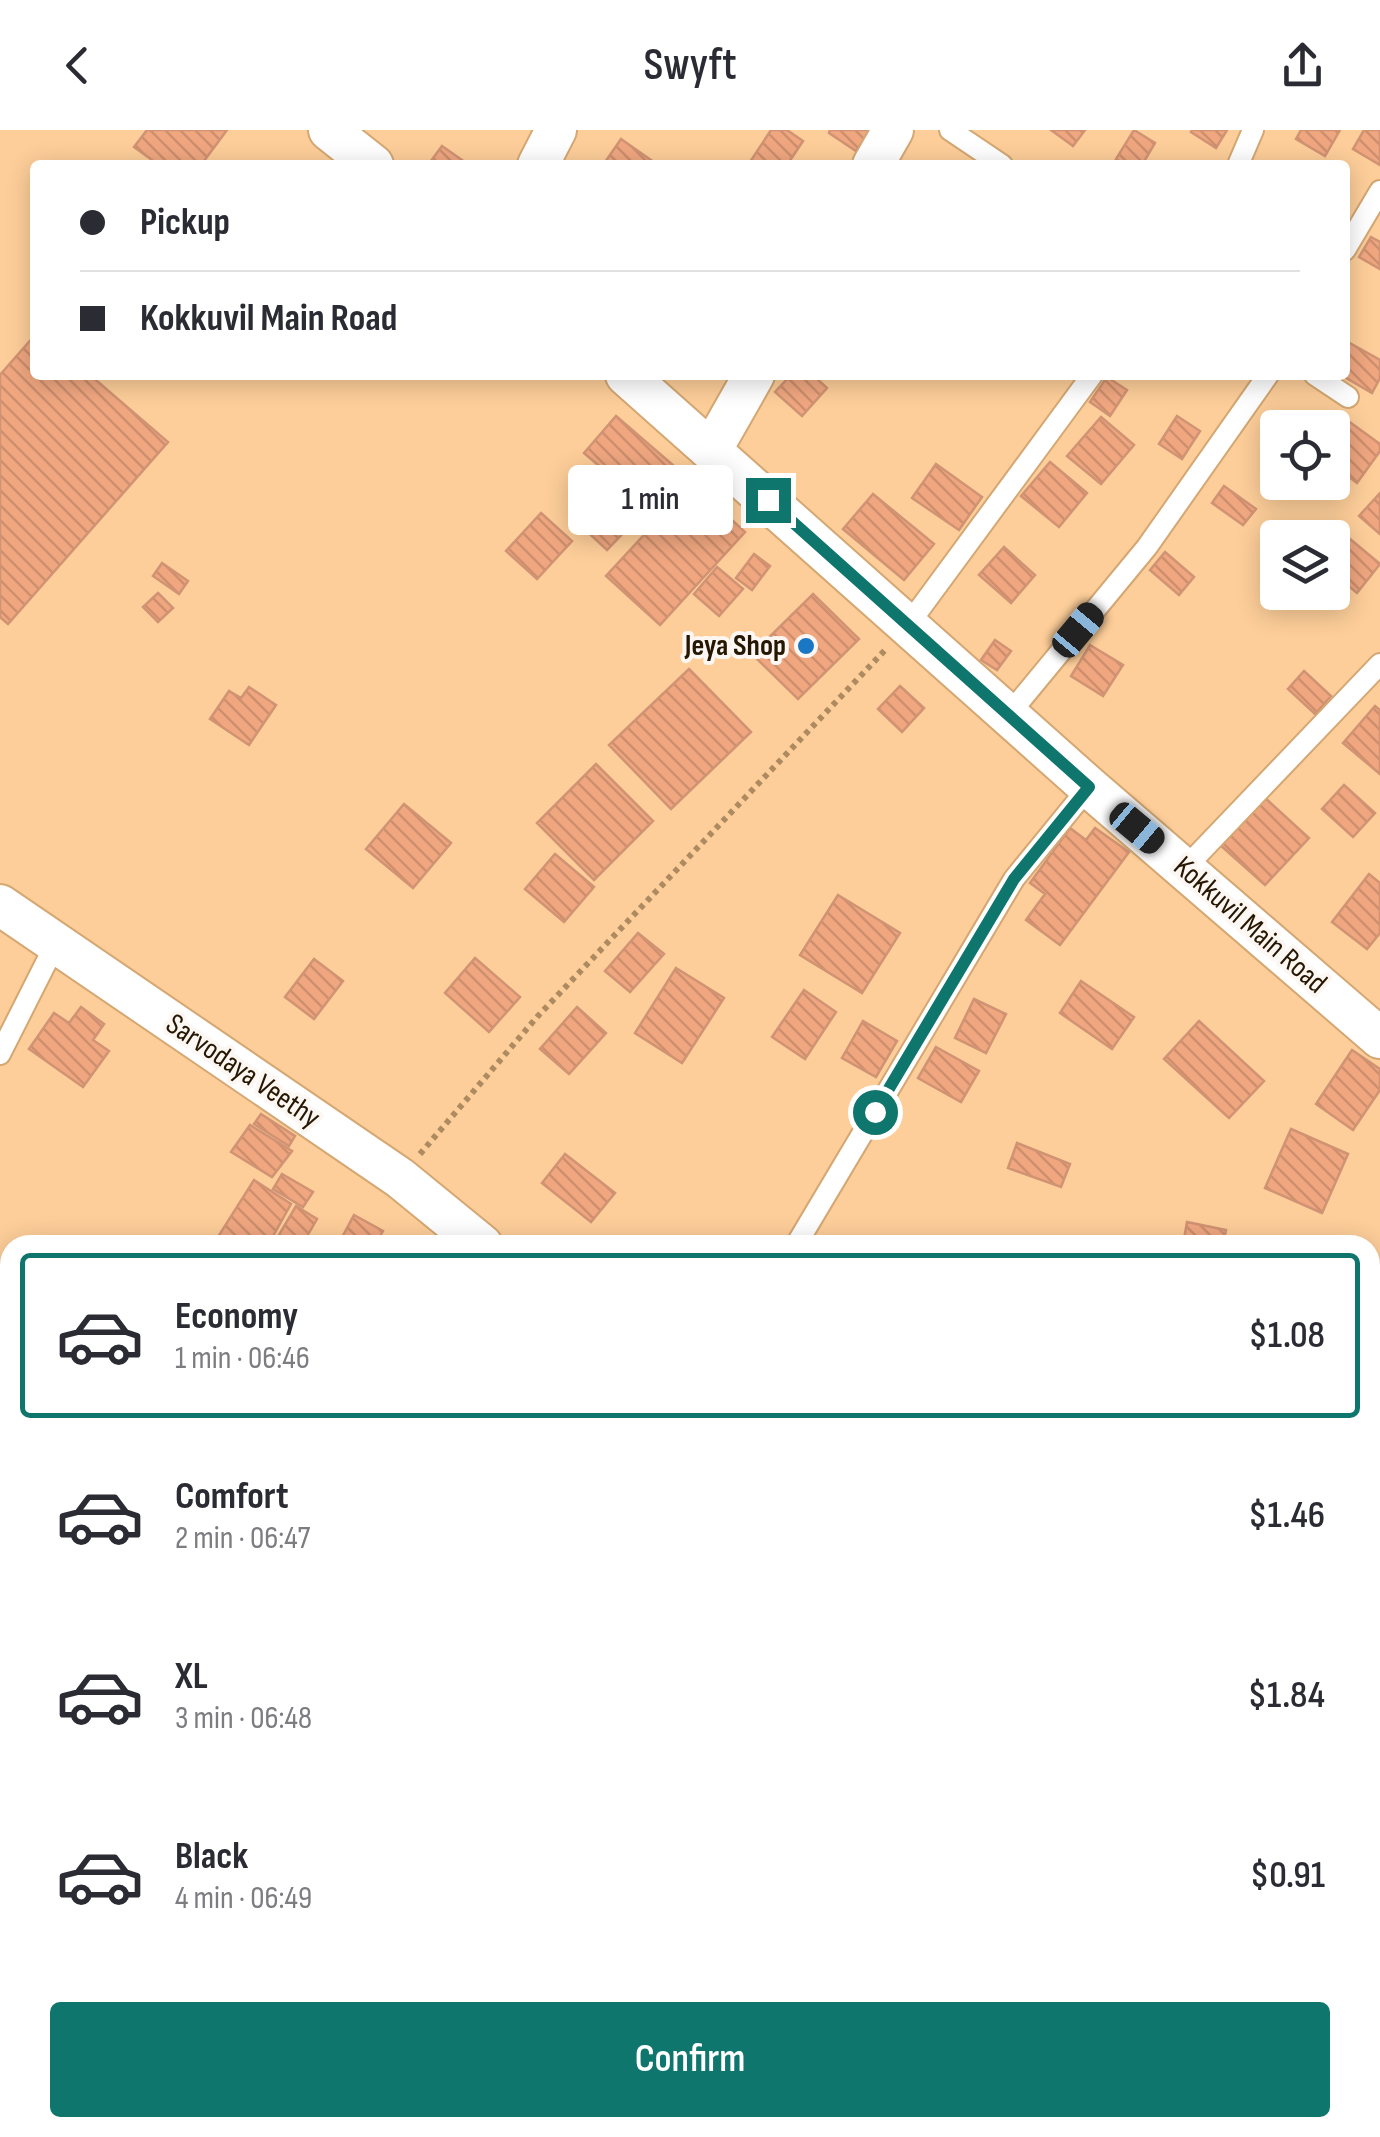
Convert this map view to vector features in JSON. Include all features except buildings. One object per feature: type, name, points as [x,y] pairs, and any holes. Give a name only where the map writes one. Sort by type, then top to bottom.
[{"type":"street","points":[[329,130],[367,160]]},
{"type":"street","points":[[541,160],[556,130]]},
{"type":"street","points":[[877,160],[893,130]]},
{"type":"street","name":"Kokkuvil Main Road","points":[[632,380],[1089,787],[1380,1038]]},
{"type":"street","points":[[712,449],[751,380]]},
{"type":"street","name":"Sarvodaya Veethy","points":[[0,905],[400,1178],[470,1235]]},
{"type":"lane","points":[[950,130],[995,160]]},
{"type":"lane","points":[[1240,160],[1254,130]]},
{"type":"lane","points":[[1350,242],[1380,191]]},
{"type":"lane","points":[[908,625],[1088,380]]},
{"type":"lane","points":[[1010,713],[1148,547],[1265,380]]},
{"type":"lane","points":[[1322,380],[1348,397]]},
{"type":"lane","points":[[1184,868],[1380,664]]},
{"type":"lane","points":[[802,1235],[1014,879],[1089,787]]},
{"type":"lane","points":[[0,1054],[56,943]]},
{"type":"path","points":[[400,1178],[537,1017],[908,625]]},
{"type":"place","name":"Jeya Shop","points":[[806,646]]},
{"type":"route","points":[[768,500],[1089,787],[1014,879],[875,1112]]}]
